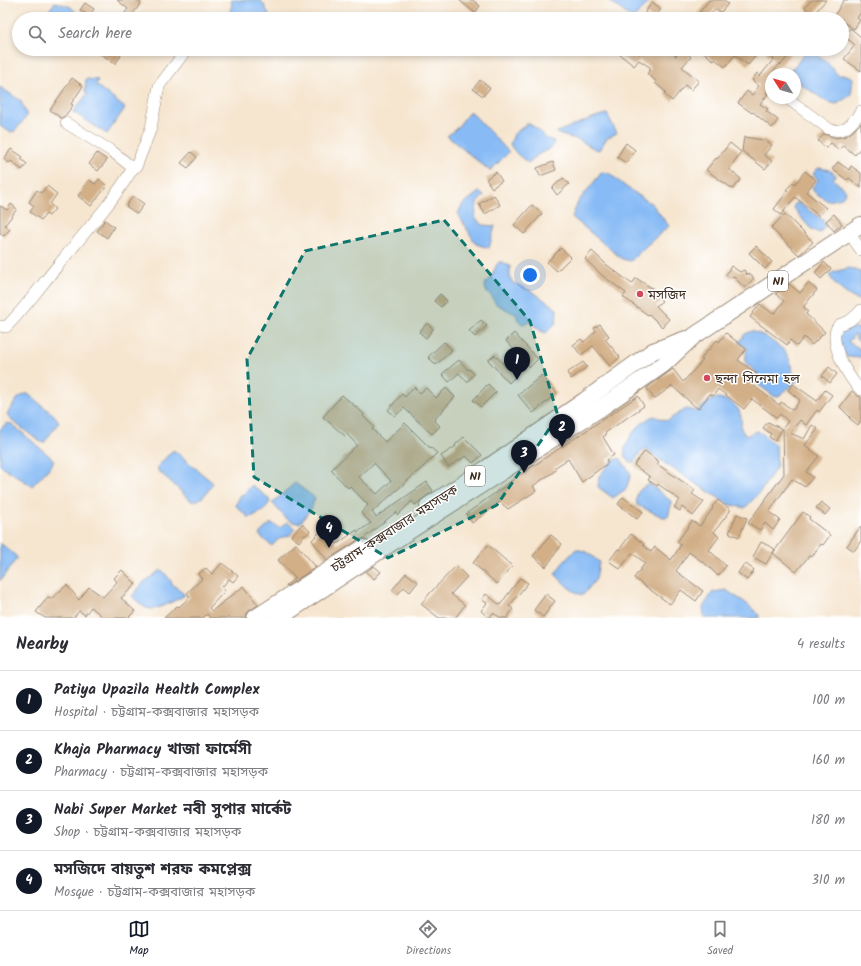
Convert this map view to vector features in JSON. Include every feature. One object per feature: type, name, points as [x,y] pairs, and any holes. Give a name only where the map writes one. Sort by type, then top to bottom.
[{"type":"highway","name":"চট্টগ্রাম-কক্সবাজার মহাসড়ক","points":[[279,618],[403,535],[601,408],[664,364],[694,336],[855,229]]},
{"type":"highway","name":"চট্টগ্রাম-কক্সবাজার মহাসড়ক","points":[[255,618],[484,470],[653,351],[694,336]]},
{"type":"street","points":[[0,326],[6,327],[21,313],[121,188],[133,168],[136,166],[151,128],[159,86],[182,56]]},
{"type":"street","points":[[795,104],[829,129],[834,131],[841,131],[850,125],[861,111]]},
{"type":"street","points":[[66,123],[113,152],[133,168]]},
{"type":"street","points":[[855,229],[861,250]]},
{"type":"street","points":[[861,310],[849,321],[840,324],[835,332],[836,349],[854,385],[861,390]]},
{"type":"highlighted area","points":[[444,220],[530,321],[558,416],[497,505],[388,558],[254,477],[247,359],[305,251]]},
{"type":"water","points":[[231,0],[259,0],[263,3],[268,12],[230,12],[232,4]]},
{"type":"water","points":[[608,0],[651,0],[640,12],[624,12]]},
{"type":"water","points":[[55,2],[71,7],[76,12],[48,12]]},
{"type":"water","points":[[803,56],[819,56],[824,59],[838,75],[847,75],[853,78],[851,95],[837,104],[827,102],[801,84],[801,68],[793,68]]},
{"type":"water","points":[[86,79],[98,80],[96,85],[125,108],[107,134],[73,112],[87,94],[85,91]]},
{"type":"water","points":[[0,87],[21,101],[27,116],[15,131],[10,132],[0,126]]},
{"type":"water","points":[[470,111],[509,152],[490,171],[447,136],[456,129]]},
{"type":"water","points":[[607,114],[617,133],[607,138],[599,150],[579,140],[558,134],[557,132],[595,117]]},
{"type":"water","points":[[528,123],[536,128],[547,139],[554,141],[551,148],[539,154],[528,163],[517,154],[510,145],[514,134]]},
{"type":"water","points":[[820,168],[829,170],[836,175],[833,179],[846,191],[842,198],[828,201],[814,192],[812,188],[818,180],[813,174]]},
{"type":"water","points":[[602,172],[609,173],[626,187],[652,204],[669,226],[631,261],[622,259],[572,217],[578,202]]},
{"type":"water","points":[[479,192],[484,196],[477,202],[475,218],[483,225],[495,226],[489,248],[476,244],[458,214],[462,205]]},
{"type":"water","points":[[797,202],[824,221],[825,226],[820,233],[808,226],[793,207]]},
{"type":"water","points":[[499,262],[510,266],[510,277],[513,283],[530,291],[557,309],[556,323],[546,333],[530,322],[522,324],[517,319],[517,315],[496,304],[491,295],[487,293],[484,284],[490,280]]},
{"type":"water","points":[[849,268],[861,272],[861,301],[843,291],[835,284],[829,275]]},
{"type":"water","points":[[861,328],[861,343],[855,338],[858,336],[854,335],[848,342],[859,348],[861,351],[860,358],[848,357],[841,353],[838,331]]},
{"type":"water","points":[[752,331],[765,336],[785,351],[790,361],[797,381],[778,396],[775,397],[754,381],[758,374],[745,362],[747,348],[739,342],[745,334]]},
{"type":"water","points":[[28,394],[55,416],[59,422],[44,443],[39,441],[11,420],[7,414],[18,398]]},
{"type":"water","points":[[718,398],[730,402],[740,412],[741,429],[746,436],[757,431],[776,446],[777,466],[761,491],[745,508],[728,504],[667,465],[646,449],[640,453],[634,462],[630,462],[625,458],[625,449],[630,438],[636,429],[649,418],[654,416],[667,421],[686,409],[696,411]]},
{"type":"water","points":[[7,423],[12,424],[54,460],[51,466],[32,486],[0,465],[0,429]]},
{"type":"water","points":[[172,451],[175,451],[213,483],[198,500],[191,501],[158,471],[158,466]]},
{"type":"water","points":[[620,458],[631,474],[626,489],[613,498],[598,487],[599,476],[612,461]]},
{"type":"water","points":[[295,483],[315,498],[311,509],[300,523],[295,523],[287,519],[272,503]]},
{"type":"water","points":[[650,484],[672,502],[668,517],[663,517],[637,505],[637,494]]},
{"type":"water","points":[[252,485],[268,498],[270,502],[263,511],[249,518],[236,506],[239,498]]},
{"type":"water","points":[[287,522],[295,528],[289,536],[279,539],[272,546],[260,536],[260,533],[271,523],[280,528]]},
{"type":"water","points":[[0,543],[17,558],[0,581]]},
{"type":"water","points":[[576,549],[587,552],[599,562],[596,579],[583,595],[571,589],[555,574]]},
{"type":"water","points":[[161,570],[171,581],[171,583],[185,595],[163,606],[150,609],[140,604],[132,596],[144,582]]},
{"type":"water","points":[[726,590],[746,603],[759,615],[759,618],[704,618],[703,607],[713,592]]},
{"type":"building","points":[[117,0],[137,0],[141,3],[134,12],[126,12],[128,9]]},
{"type":"building","points":[[459,0],[473,0],[480,6],[476,12]]},
{"type":"building","points":[[709,0],[723,0],[728,4],[721,12],[715,9],[712,12],[700,12]]},
{"type":"building","points":[[811,0],[826,0],[816,12],[810,12],[805,8]]},
{"type":"building","points":[[844,0],[861,0],[861,12],[857,18],[860,20],[854,29],[849,26],[849,12],[836,12]]},
{"type":"building","points":[[652,2],[661,9],[659,12],[646,12]]},
{"type":"building","points":[[85,3],[94,9],[92,12],[83,12],[80,10]]},
{"type":"building","points":[[850,28],[861,37],[861,71],[844,59],[846,56],[849,56],[849,53],[855,45],[849,40]]},
{"type":"building","points":[[104,56],[121,56],[115,64]]},
{"type":"building","points":[[622,56],[690,56],[691,57],[682,67],[699,81],[691,90],[685,85],[672,101],[664,94],[666,92],[655,83],[656,81],[647,74],[651,68],[639,60],[634,66]]},
{"type":"building","points":[[708,56],[734,56],[725,67],[715,59],[714,61]]},
{"type":"building","points":[[736,56],[756,56],[748,65]]},
{"type":"building","points":[[770,56],[788,56],[776,68],[767,68],[774,59]]},
{"type":"building","points":[[765,70],[765,98],[760,104],[768,109],[766,111],[778,120],[772,128],[753,112],[752,113],[738,103],[747,91],[752,95],[759,86],[752,80],[757,73],[760,76]]},
{"type":"building","points":[[72,78],[83,86],[71,104],[73,105],[65,116],[61,118],[50,110]]},
{"type":"building","points":[[480,80],[490,88],[483,96],[473,89]]},
{"type":"building","points":[[861,123],[861,147],[855,155],[843,145],[839,150],[831,143],[826,148],[818,141],[824,134],[836,138],[846,136]]},
{"type":"building","points":[[744,137],[764,139],[772,145],[764,155],[772,161],[765,169],[742,151]]},
{"type":"building","points":[[626,143],[635,150],[626,163],[617,157]]},
{"type":"building","points":[[730,143],[741,152],[729,169],[741,179],[733,189],[706,170]]},
{"type":"building","points":[[11,149],[23,157],[21,159],[27,164],[22,170],[11,161],[9,163],[4,159]]},
{"type":"building","points":[[191,152],[197,157],[188,168],[181,163]]},
{"type":"building","points":[[97,153],[107,160],[98,171],[89,164]]},
{"type":"building","points":[[553,162],[556,170],[540,176],[537,168]]},
{"type":"building","points":[[838,162],[849,170],[851,166],[861,173],[861,188],[849,178],[847,180],[832,169]]},
{"type":"building","points":[[805,171],[816,180],[806,192],[826,208],[819,216],[795,197],[781,215],[774,209],[788,191],[786,190],[793,182],[795,184]]},
{"type":"building","points":[[496,172],[502,181],[492,188],[486,179]]},
{"type":"building","points":[[563,178],[569,184],[557,195],[552,188]]},
{"type":"building","points":[[99,179],[107,186],[91,206],[78,196],[89,180],[95,184]]},
{"type":"building","points":[[47,186],[57,194],[50,204],[55,209],[49,216],[46,214],[41,220],[30,212],[34,206],[29,202],[37,190],[41,193]]},
{"type":"building","points":[[494,195],[500,205],[485,214],[479,204]]},
{"type":"building","points":[[133,196],[144,204],[137,214],[126,206]]},
{"type":"building","points":[[11,204],[17,209],[5,225],[10,229],[4,236],[0,233],[0,206],[7,210]]},
{"type":"building","points":[[532,205],[542,214],[524,234],[514,225]]},
{"type":"building","points":[[785,214],[813,242],[799,255],[771,228]]},
{"type":"building","points":[[834,214],[842,224],[834,231],[826,221]]},
{"type":"building","points":[[105,220],[114,227],[107,238],[97,231]]},
{"type":"building","points":[[756,246],[772,262],[765,269],[749,253]]},
{"type":"building","points":[[561,248],[571,257],[557,271],[547,262]]},
{"type":"building","points":[[592,251],[607,265],[632,284],[636,278],[656,291],[655,294],[662,301],[656,306],[669,319],[662,327],[649,314],[648,315],[623,297],[626,293],[603,276],[585,259]]},
{"type":"building","points":[[824,262],[831,269],[821,279],[815,273]]},
{"type":"building","points":[[731,266],[740,272],[744,270],[747,275],[748,273],[754,278],[745,288],[733,276],[731,278],[726,275]]},
{"type":"building","points":[[808,283],[817,290],[804,306],[804,308],[808,311],[806,314],[825,332],[812,345],[804,337],[797,346],[790,340],[787,345],[750,317],[760,304],[772,313],[775,313],[784,301],[776,294],[780,290],[789,284],[800,293]]},
{"type":"building","points":[[440,294],[447,301],[441,307],[434,301]]},
{"type":"building","points":[[481,320],[487,326],[475,337],[469,331]]},
{"type":"building","points":[[427,323],[433,329],[426,338],[419,332]]},
{"type":"building","points":[[600,324],[609,336],[605,339],[620,357],[610,366],[593,346],[581,355],[573,345],[581,339],[584,342],[596,331],[594,328]]},
{"type":"building","points":[[514,333],[538,359],[530,367],[524,361],[513,375],[515,377],[509,383],[488,360],[495,355],[507,368],[518,354],[506,341]]},
{"type":"building","points":[[726,333],[746,349],[738,360],[757,374],[750,383],[779,405],[781,402],[793,410],[800,400],[788,390],[793,384],[817,401],[825,390],[832,395],[819,412],[817,410],[806,425],[800,420],[790,433],[804,439],[812,425],[818,429],[805,445],[819,456],[806,472],[813,477],[805,487],[792,479],[769,512],[780,520],[773,530],[765,523],[760,530],[748,523],[784,474],[783,428],[788,421],[780,414],[777,418],[752,399],[744,409],[718,389],[713,396],[710,394],[698,409],[672,386],[654,399],[647,388],[673,369],[683,382],[703,360],[701,359],[708,349],[709,350],[717,340],[719,342]]},
{"type":"building","points":[[444,342],[452,350],[436,365],[428,357]]},
{"type":"building","points":[[459,360],[474,374],[467,382],[459,373],[449,382],[442,374]]},
{"type":"building","points":[[583,362],[587,367],[571,379],[567,373]]},
{"type":"building","points":[[829,367],[837,374],[830,383],[822,376]]},
{"type":"building","points":[[542,375],[557,393],[533,413],[518,395]]},
{"type":"building","points":[[488,384],[496,392],[481,407],[473,400]]},
{"type":"building","points":[[414,387],[420,393],[426,388],[436,398],[446,388],[455,397],[434,420],[440,426],[432,434],[404,408],[395,416],[388,410],[402,394],[405,397]]},
{"type":"building","points":[[852,391],[861,397],[861,421],[858,425],[849,418],[850,417],[840,407]]},
{"type":"building","points":[[342,395],[364,414],[363,416],[374,427],[372,429],[385,442],[405,423],[437,453],[372,512],[376,517],[427,482],[433,491],[415,505],[412,501],[398,515],[396,512],[363,539],[358,540],[327,560],[312,540],[323,529],[337,544],[357,530],[358,532],[371,523],[361,513],[368,505],[350,486],[348,488],[331,470],[357,445],[347,434],[345,436],[323,417]],"holes":[[[374,463],[391,481],[377,494],[359,477]]]},
{"type":"building","points":[[638,396],[644,406],[605,433],[606,435],[603,437],[614,455],[606,460],[608,463],[582,482],[568,459],[554,468],[556,470],[533,486],[536,491],[508,509],[500,502],[472,523],[466,514],[524,472]]},
{"type":"building","points":[[768,422],[782,429],[775,441],[769,437],[771,434],[763,428]]},
{"type":"building","points":[[464,437],[482,455],[473,463],[466,456],[448,467],[441,456],[456,446],[455,445]]},
{"type":"building","points":[[645,451],[659,462],[657,464],[695,490],[692,494],[704,502],[693,516],[682,507],[680,511],[674,507],[680,500],[658,484],[657,486],[648,480],[650,477],[634,465]]},
{"type":"building","points":[[623,497],[643,512],[637,519],[618,504]]},
{"type":"building","points":[[718,500],[730,509],[730,511],[714,532],[719,537],[709,550],[726,566],[718,576],[708,566],[689,552],[676,571],[703,591],[696,601],[681,590],[670,604],[634,578],[645,563],[632,553],[620,569],[609,561],[631,534],[644,544],[643,545],[651,552],[655,547],[671,560],[681,545],[677,542],[692,521],[700,526]]},
{"type":"building","points":[[821,502],[830,509],[825,515],[816,508]]},
{"type":"building","points":[[803,512],[810,517],[809,519],[830,535],[823,545],[821,544],[812,557],[809,556],[796,572],[773,553]]},
{"type":"building","points":[[737,514],[747,518],[739,537],[729,533]]},
{"type":"building","points":[[302,524],[310,531],[305,536],[304,535],[299,542],[291,536]]},
{"type":"building","points":[[861,526],[861,541],[854,551],[847,546]]},
{"type":"building","points":[[551,535],[562,544],[546,567],[533,556]]},
{"type":"building","points":[[761,542],[775,549],[766,564],[753,557]]},
{"type":"building","points":[[296,544],[316,567],[287,586],[286,585],[295,578],[278,560]]},
{"type":"building","points":[[488,545],[512,566],[497,584],[473,563]]},
{"type":"building","points":[[222,563],[238,576],[233,582],[229,579],[222,587],[225,591],[209,608],[212,611],[244,586],[258,605],[247,613],[246,618],[210,618],[207,614],[203,618],[164,618],[190,597],[187,593],[202,579],[198,574],[206,568],[212,574]]},
{"type":"building","points":[[744,564],[754,570],[747,580],[738,573]]},
{"type":"building","points":[[374,566],[381,572],[374,579],[366,572]]},
{"type":"building","points":[[456,566],[467,577],[451,594],[465,605],[455,618],[439,618],[421,604]]},
{"type":"building","points":[[122,570],[136,584],[121,598],[135,611],[128,618],[104,618],[91,607],[85,615],[79,611],[73,618],[45,618],[36,612],[48,597],[51,599],[67,585],[79,600],[89,587],[103,597],[117,582],[114,578]]},
{"type":"building","points":[[406,573],[418,582],[410,592],[404,587],[398,594],[392,590]]},
{"type":"building","points":[[520,578],[528,583],[509,606],[513,609],[507,618],[501,618],[493,613],[489,618],[481,611],[487,603],[482,600],[486,594],[500,605]]},
{"type":"building","points":[[546,594],[555,601],[543,617],[534,610]]},
{"type":"place","name":"মসজিদ","points":[[640,294]]},
{"type":"place","name":"ছন্দা সিনেমা হল","points":[[707,378]]},
{"type":"place","name":"Patiya Upazila Health Complex","points":[[517,380]]},
{"type":"place","name":"Khaja Pharmacy খাজা ফার্মেসী","points":[[562,447]]},
{"type":"place","name":"Nabi Super Market নবী সুপার মার্কেট","points":[[524,473]]},
{"type":"place","name":"মসজিদে বায়তুশ শরফ কমপ্লেক্স","points":[[329,548]]}]
